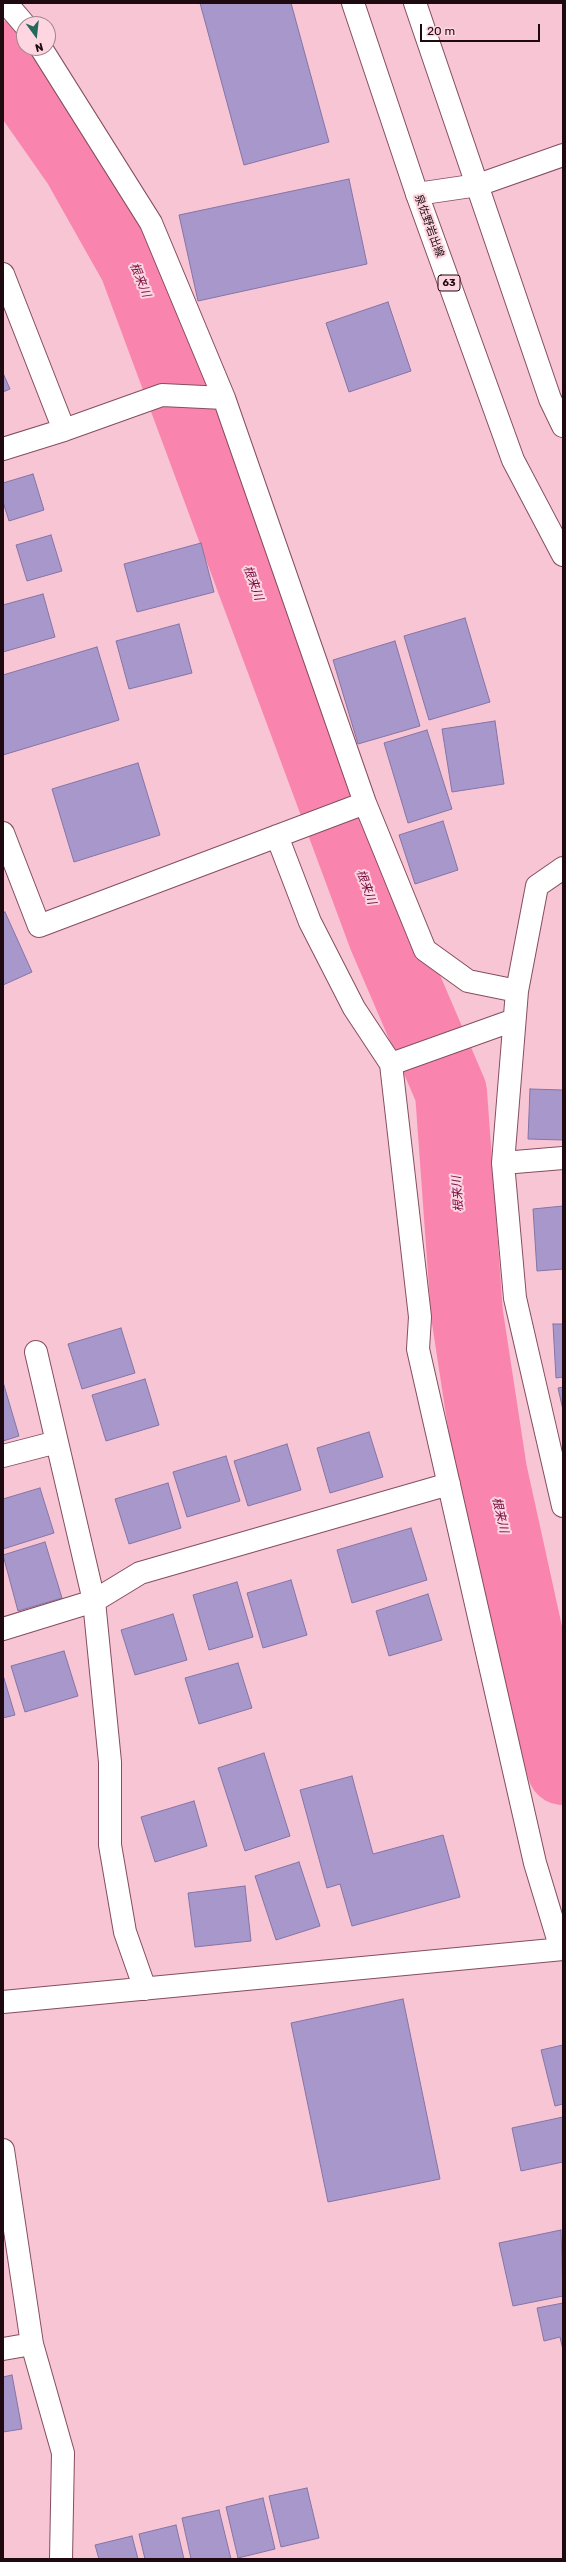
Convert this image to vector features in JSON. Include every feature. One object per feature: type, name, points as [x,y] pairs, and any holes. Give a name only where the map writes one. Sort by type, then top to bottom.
[{"type":"street","points":[[6,3],[17,16]]},
{"type":"street","name":"泉佐野岩出線","points":[[353,3],[417,194],[513,460],[563,555]]},
{"type":"street","points":[[415,3],[478,184],[550,399],[563,426]]},
{"type":"street","points":[[46,56],[151,224],[224,398],[365,803],[425,950],[468,980],[517,991]]},
{"type":"street","points":[[417,194],[478,184],[563,155]]},
{"type":"street","points":[[3,274],[64,430]]},
{"type":"street","points":[[3,449],[64,430],[162,395],[224,398]]},
{"type":"street","points":[[3,832],[39,926],[365,803]]},
{"type":"street","points":[[3,2002],[562,1949],[535,1863],[418,1350],[420,1317],[398,1062],[354,1008],[310,922],[277,836]]},
{"type":"street","points":[[563,868],[537,886],[517,991],[504,1163],[515,1298],[563,1506]]},
{"type":"street","points":[[398,1062],[514,1020]]},
{"type":"street","points":[[504,1163],[563,1158]]},
{"type":"street","points":[[36,1352],[94,1602],[110,1762],[110,1845],[125,1932],[145,1989]]},
{"type":"street","points":[[3,1456],[57,1442]]},
{"type":"street","points":[[3,1629],[94,1602],[140,1573],[449,1484]]},
{"type":"street","points":[[3,2150],[32,2344],[63,2452],[61,2559]]},
{"type":"street","points":[[3,2349],[32,2344]]},
{"type":"building","points":[[200,3],[291,3],[329,142],[244,165]]},
{"type":"building","points":[[349,179],[367,264],[198,301],[179,215]]},
{"type":"building","points":[[388,302],[411,371],[349,392],[326,323]]},
{"type":"building","points":[[3,373],[10,389],[3,392]]},
{"type":"building","points":[[33,474],[44,510],[9,521],[3,502],[3,483]]},
{"type":"building","points":[[51,535],[62,571],[27,581],[16,545]]},
{"type":"building","points":[[201,543],[214,592],[137,612],[124,564]]},
{"type":"building","points":[[43,594],[55,637],[3,652],[3,605]]},
{"type":"building","points":[[465,618],[490,702],[429,720],[404,636]]},
{"type":"building","points":[[179,624],[192,673],[129,689],[116,641]]},
{"type":"building","points":[[395,641],[420,726],[358,744],[333,660]]},
{"type":"building","points":[[97,647],[119,720],[3,755],[3,675]]},
{"type":"building","points":[[495,721],[504,784],[452,792],[442,729]]},
{"type":"building","points":[[427,730],[452,809],[408,823],[384,743]]},
{"type":"building","points":[[138,763],[160,835],[74,862],[52,789]]},
{"type":"building","points":[[443,821],[458,870],[415,884],[399,835]]},
{"type":"building","points":[[5,912],[32,972],[3,985],[3,913]]},
{"type":"building","points":[[530,1089],[563,1090],[563,1140],[528,1139]]},
{"type":"building","points":[[563,1206],[563,1269],[537,1271],[533,1209]]},
{"type":"building","points":[[553,1324],[563,1324],[563,1377],[556,1378]]},
{"type":"building","points":[[121,1328],[135,1373],[82,1389],[68,1344]]},
{"type":"building","points":[[145,1379],[159,1425],[106,1441],[92,1395]]},
{"type":"building","points":[[3,1382],[19,1436],[3,1441]]},
{"type":"building","points":[[563,1387],[563,1410],[558,1388]]},
{"type":"building","points":[[369,1432],[383,1477],[330,1493],[317,1448]]},
{"type":"building","points":[[287,1444],[301,1490],[248,1506],[234,1461]]},
{"type":"building","points":[[226,1456],[240,1501],[187,1517],[173,1472]]},
{"type":"building","points":[[168,1483],[181,1528],[129,1544],[115,1499]]},
{"type":"building","points":[[40,1488],[54,1533],[3,1549],[3,1499]]},
{"type":"building","points":[[411,1528],[427,1580],[352,1603],[337,1550]]},
{"type":"building","points":[[45,1542],[62,1598],[18,1611],[3,1555]]},
{"type":"building","points":[[291,1580],[307,1635],[263,1648],[247,1593]]},
{"type":"building","points":[[237,1582],[253,1637],[209,1650],[193,1595]]},
{"type":"building","points":[[428,1594],[442,1640],[389,1656],[376,1611]]},
{"type":"building","points":[[173,1614],[187,1660],[135,1675],[121,1630]]},
{"type":"building","points":[[64,1651],[78,1696],[25,1712],[11,1666]]},
{"type":"building","points":[[238,1663],[252,1708],[199,1724],[185,1678]]},
{"type":"building","points":[[3,1675],[15,1715],[3,1718]]},
{"type":"building","points":[[264,1753],[290,1836],[245,1851],[218,1768]]},
{"type":"building","points":[[352,1776],[373,1854],[443,1835],[460,1897],[352,1926],[340,1884],[327,1888],[300,1790]]},
{"type":"building","points":[[194,1801],[207,1846],[155,1862],[141,1817]]},
{"type":"building","points":[[299,1862],[320,1926],[276,1940],[255,1876]]},
{"type":"building","points":[[245,1886],[251,1941],[195,1947],[188,1893]]},
{"type":"building","points":[[403,1999],[440,2179],[328,2202],[291,2023]]},
{"type":"building","points":[[563,2045],[563,2104],[555,2106],[541,2050]]},
{"type":"building","points":[[563,2117],[563,2162],[521,2171],[512,2128]]},
{"type":"building","points":[[561,2230],[563,2296],[513,2306],[499,2243]]},
{"type":"building","points":[[563,2303],[563,2350],[560,2337],[544,2341],[537,2308]]},
{"type":"building","points":[[12,2375],[22,2429],[3,2432],[3,2377]]},
{"type":"building","points":[[307,2488],[319,2538],[281,2547],[269,2496]]},
{"type":"building","points":[[263,2498],[275,2549],[238,2558],[226,2507]]},
{"type":"building","points":[[219,2510],[231,2559],[191,2559],[182,2518]]},
{"type":"building","points":[[176,2525],[184,2559],[145,2559],[139,2534]]},
{"type":"building","points":[[132,2536],[138,2559],[99,2559],[95,2545]]},
{"type":"waterway","name":"根来川","points":[[3,57],[78,164],[135,265],[384,936],[451,1092],[467,1314],[491,1471],[533,1662],[563,1769]]}]
